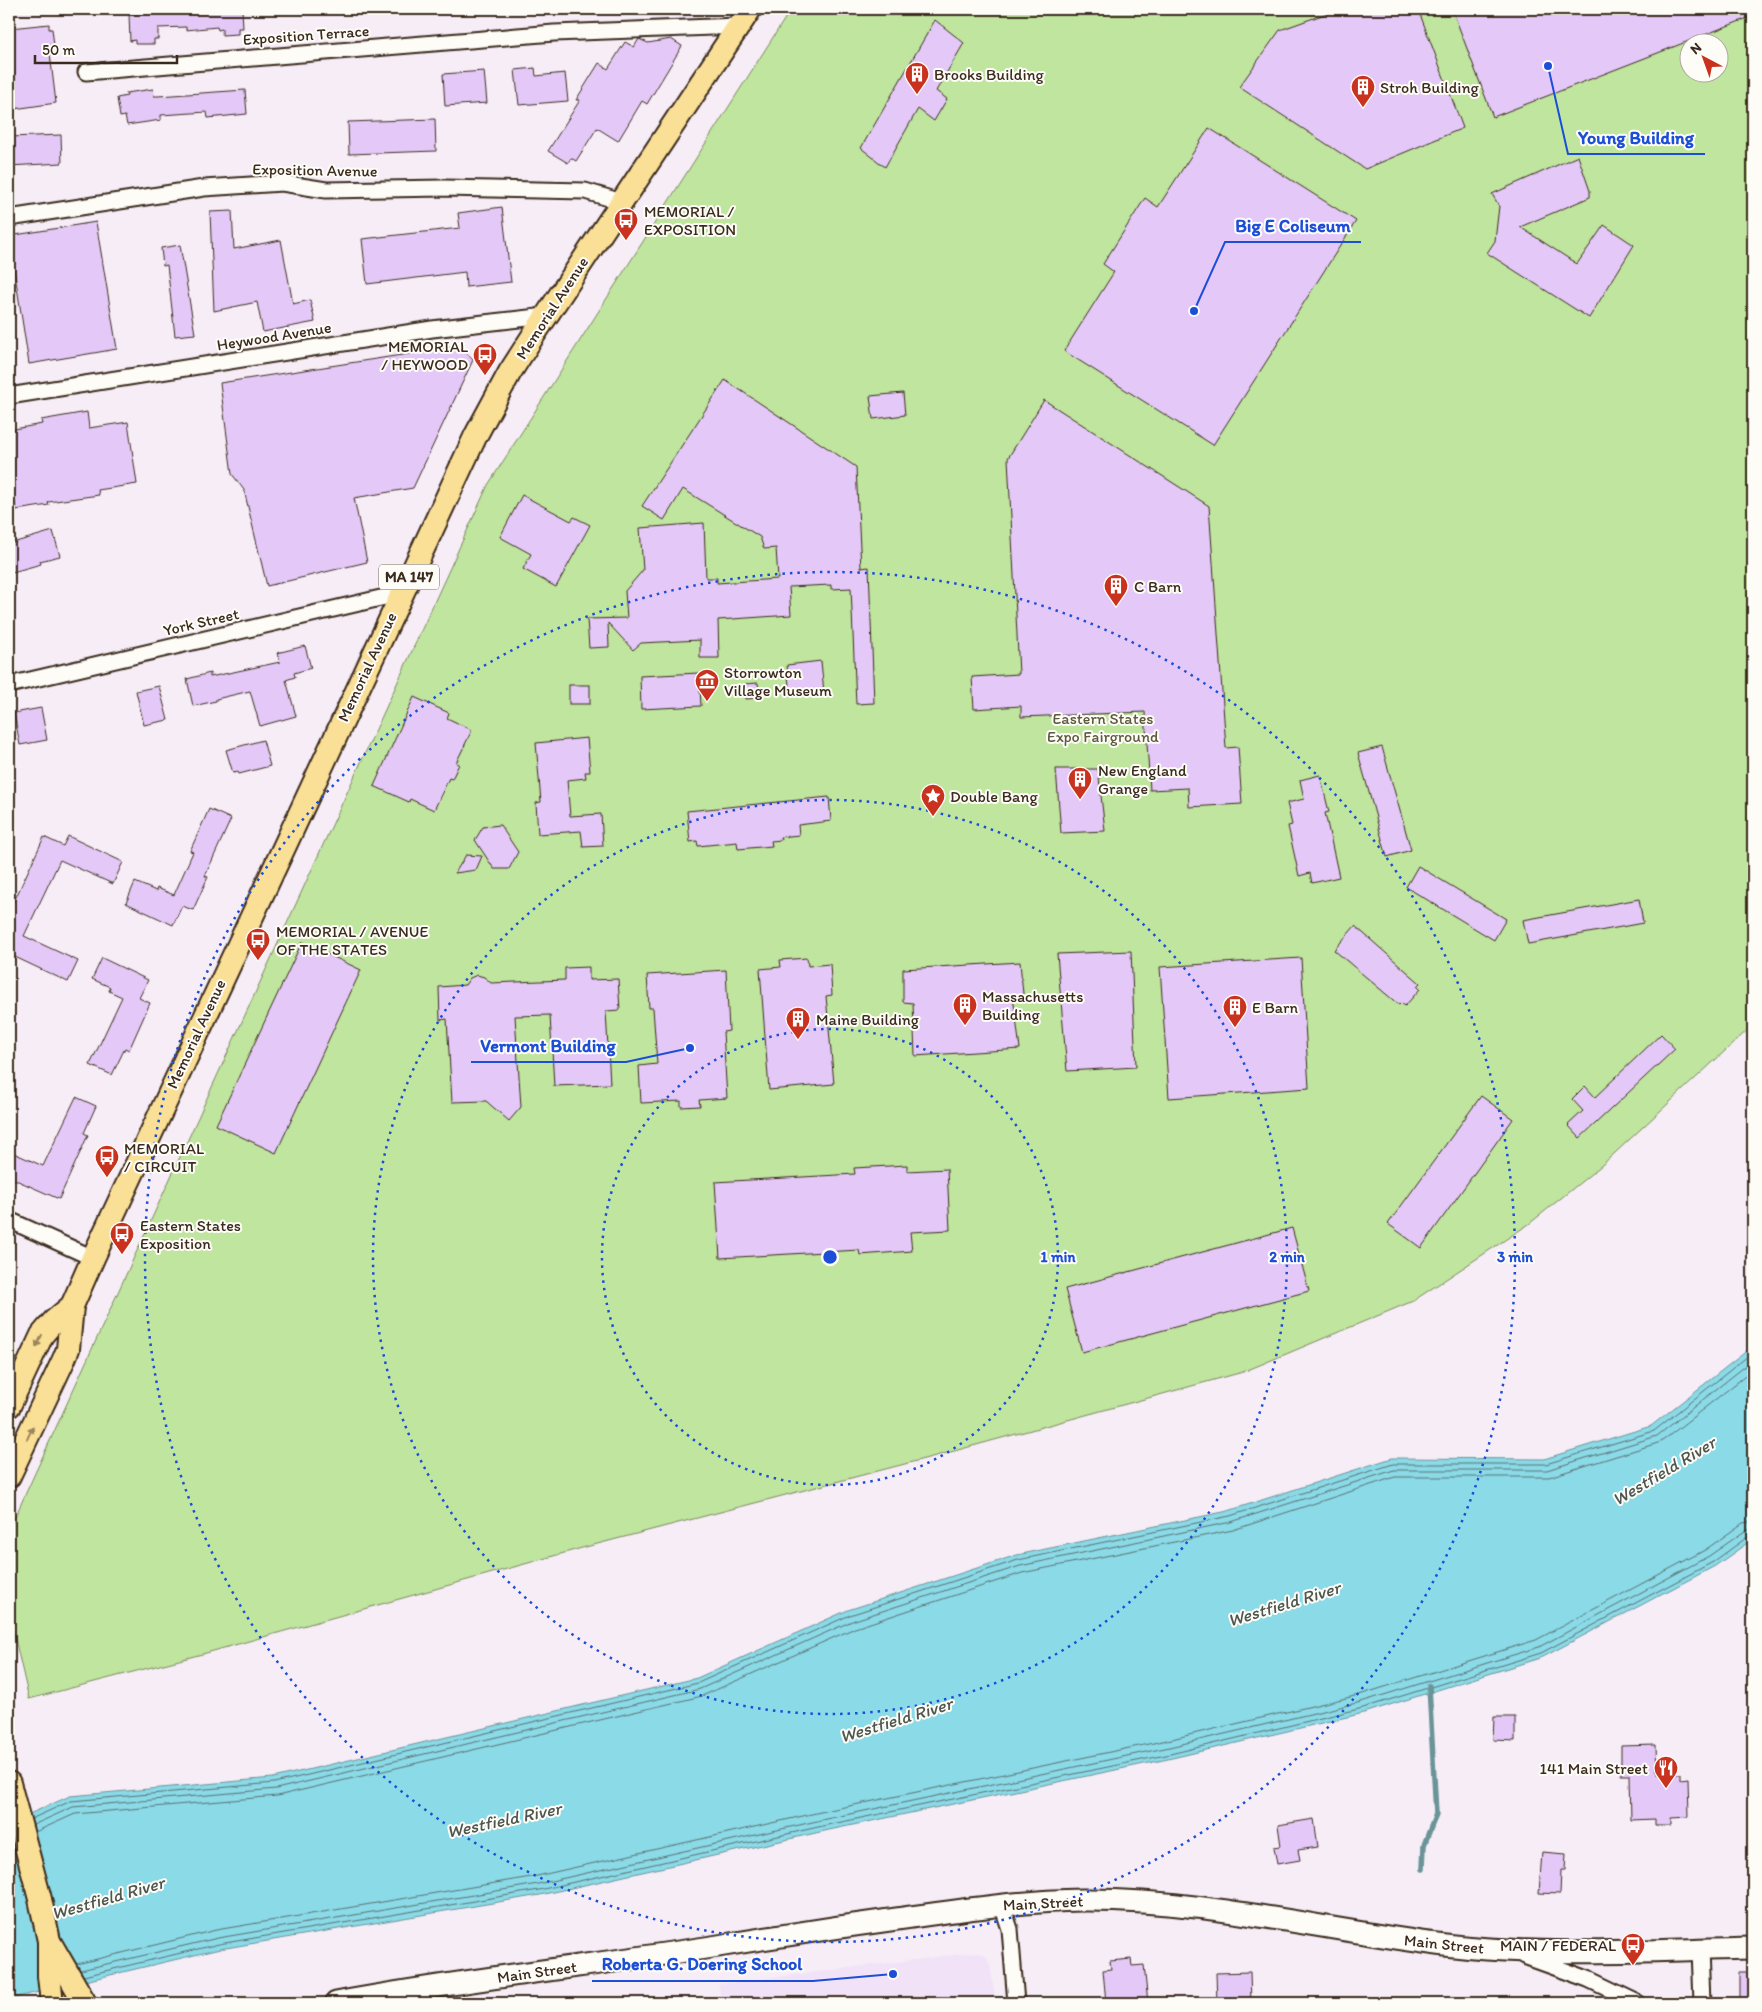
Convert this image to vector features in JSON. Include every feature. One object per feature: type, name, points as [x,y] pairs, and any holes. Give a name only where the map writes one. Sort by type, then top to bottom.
[{"type":"main road","name":"Memorial Avenue","points":[[9,1476],[68,1349],[72,1306],[93,1258],[476,434],[510,372],[744,17]]},
{"type":"main road","name":"Memorial Avenue","points":[[9,1406],[42,1335],[54,1321],[72,1306]]},
{"type":"main road","points":[[9,1783],[40,1899],[49,1941],[49,1976],[52,2003]]},
{"type":"main road","name":"Main Street","points":[[336,2003],[440,1985],[854,1925],[1002,1905],[1081,1900],[1165,1903],[1220,1909],[1409,1940],[1504,1950],[1586,1951],[1753,1948]]},
{"type":"main road","points":[[49,1941],[83,2000]]},
{"type":"street","name":"Exposition Terrace","points":[[86,72],[744,17]]},
{"type":"street","name":"Exposition Avenue","points":[[9,218],[204,188],[282,184],[326,190],[444,188],[585,191],[622,202]]},
{"type":"street","name":"Heywood Avenue","points":[[9,396],[432,329],[546,316]]},
{"type":"street","name":"York Street","points":[[9,684],[402,593]]},
{"type":"street","points":[[9,1220],[93,1258]]},
{"type":"street","points":[[1002,1905],[1010,1929],[1016,2003]]},
{"type":"street","points":[[1700,1949],[1702,2003]]},
{"type":"street","points":[[1504,1950],[1588,1979],[1638,2003]]},
{"type":"shaded area","points":[[977,1952],[986,1956],[990,1965],[996,2003],[721,2003],[719,1984]]},
{"type":"green space","name":"Eastern States Expo Fairground","points":[[791,9],[1753,9],[1753,1025],[1602,1165],[1529,1224],[1413,1301],[1243,1372],[947,1453],[582,1548],[206,1653],[29,1699],[9,1613],[9,1530],[488,485]]},
{"type":"water","name":"Westfield River","points":[[1753,1346],[1753,1539],[1715,1566],[1543,1657],[1364,1713],[1168,1759],[829,1830],[540,1895],[220,1949],[9,1999],[9,1823],[70,1796],[273,1778],[697,1678],[848,1610],[1017,1555],[1228,1511],[1392,1458],[1544,1459],[1651,1426]]},
{"type":"building","points":[[184,9],[242,9],[243,28],[238,28],[238,34],[222,35],[222,29],[218,30],[217,27],[186,30],[186,27],[158,28],[158,39],[154,39],[154,44],[135,44],[135,40],[130,41],[129,14],[184,13]]},
{"type":"building","name":"Stroh Building","points":[[1339,9],[1418,9],[1463,128],[1365,169],[1239,87],[1280,30]]},
{"type":"building","points":[[1452,9],[1753,9],[1753,16],[1712,32],[1680,32],[1680,44],[1493,117]]},
{"type":"building","name":"Brooks Building","points":[[935,20],[964,43],[936,91],[947,99],[934,121],[918,109],[885,167],[861,148]]},
{"type":"building","points":[[49,24],[49,29],[52,29],[54,45],[49,45],[56,103],[14,109],[10,81],[15,80],[10,28]]},
{"type":"building","points":[[639,39],[648,43],[671,39],[682,46],[647,104],[642,101],[618,141],[597,128],[576,161],[571,158],[568,163],[548,151],[580,100],[576,100],[599,63],[608,69],[625,42],[634,47]]},
{"type":"building","points":[[535,68],[536,76],[565,73],[568,101],[519,105],[515,70]]},
{"type":"building","points":[[484,71],[487,103],[445,106],[443,74]]},
{"type":"building","points":[[153,89],[154,96],[245,90],[247,114],[208,118],[207,112],[161,115],[161,120],[127,125],[125,116],[120,117],[117,98],[127,96],[126,93]]},
{"type":"building","points":[[435,119],[436,151],[349,154],[348,122]]},
{"type":"building","points":[[1209,128],[1356,221],[1213,445],[1064,351],[1114,272],[1103,264],[1145,198],[1158,207]]},
{"type":"building","points":[[61,135],[62,163],[9,166],[9,137]]},
{"type":"building","points":[[1578,156],[1590,191],[1590,197],[1520,227],[1577,264],[1604,225],[1634,245],[1589,318],[1487,253],[1495,241],[1499,206],[1492,194]]},
{"type":"building","points":[[502,207],[511,282],[466,287],[465,272],[367,284],[362,239],[460,228],[458,213]]},
{"type":"building","points":[[232,211],[234,249],[281,240],[293,304],[310,300],[315,322],[263,332],[257,302],[214,311],[210,212]]},
{"type":"building","points":[[96,222],[117,349],[29,364],[9,236]]},
{"type":"building","points":[[180,245],[195,334],[175,336],[167,265],[163,266],[161,248]]},
{"type":"building","points":[[460,346],[473,360],[413,488],[354,498],[367,562],[267,586],[244,490],[232,474],[220,383]]},
{"type":"building","points":[[725,380],[856,467],[861,568],[869,567],[874,703],[856,704],[851,588],[831,589],[831,585],[789,587],[791,615],[718,620],[719,658],[700,658],[700,640],[641,643],[633,650],[608,623],[609,647],[589,648],[587,619],[627,618],[625,591],[643,570],[640,528],[704,523],[706,578],[717,578],[717,583],[778,579],[776,548],[764,549],[760,537],[683,489],[664,520],[642,506]]},
{"type":"building","points":[[903,393],[905,415],[873,419],[870,396]]},
{"type":"building","name":"C Barn","points":[[1044,400],[1209,506],[1226,748],[1238,747],[1242,804],[1189,807],[1188,788],[1150,790],[1145,712],[1021,717],[1021,706],[974,709],[972,677],[1019,674],[1008,458]]},
{"type":"building","points":[[87,412],[89,428],[128,422],[137,484],[98,490],[99,495],[48,502],[49,505],[16,510],[15,502],[9,503],[9,430],[42,424],[41,420]]},
{"type":"building","points":[[522,495],[571,521],[574,517],[590,525],[556,587],[523,569],[531,554],[500,537]]},
{"type":"building","points":[[53,531],[60,556],[40,561],[41,564],[9,573],[9,544]]},
{"type":"building","points":[[305,646],[311,668],[294,673],[295,677],[286,680],[296,716],[260,726],[250,691],[193,706],[187,679],[210,673],[210,677],[280,662],[277,653]]},
{"type":"building","points":[[821,661],[824,693],[790,696],[787,665]]},
{"type":"building","points":[[699,673],[701,706],[641,709],[640,676]]},
{"type":"building","points":[[758,683],[760,698],[745,699],[744,684]]},
{"type":"building","points":[[569,685],[590,685],[590,704],[569,704]]},
{"type":"building","points":[[159,686],[168,720],[144,725],[136,691]]},
{"type":"building","points":[[414,697],[449,713],[447,718],[472,730],[456,763],[459,764],[452,779],[449,778],[434,810],[410,799],[409,802],[374,786]]},
{"type":"building","points":[[41,708],[47,740],[20,745],[14,713]]},
{"type":"building","points":[[587,738],[590,772],[585,772],[586,778],[567,780],[570,816],[601,814],[603,846],[583,847],[581,831],[538,834],[536,803],[541,802],[536,743]]},
{"type":"building","points":[[263,740],[270,766],[239,774],[238,772],[233,773],[226,750]]},
{"type":"building","points":[[1382,747],[1411,850],[1387,857],[1358,753]]},
{"type":"building","name":"New England Grange","points":[[1056,769],[1098,769],[1105,831],[1061,833]]},
{"type":"building","points":[[1320,775],[1329,812],[1325,813],[1339,877],[1312,883],[1310,873],[1299,876],[1288,826],[1292,825],[1287,803],[1304,799],[1300,780]]},
{"type":"building","points":[[829,797],[831,821],[798,825],[799,835],[780,837],[781,840],[771,841],[772,846],[738,849],[737,842],[698,846],[697,841],[690,842],[687,811]]},
{"type":"building","points":[[209,809],[231,819],[205,876],[208,877],[193,910],[182,906],[173,925],[126,903],[135,882],[156,891],[157,888],[174,895],[193,852],[190,851]]},
{"type":"building","points":[[500,825],[518,852],[509,869],[494,869],[475,840],[483,827]]},
{"type":"building","points":[[68,836],[123,862],[113,884],[60,860],[24,936],[78,961],[68,982],[15,957],[9,970],[9,912],[44,837],[63,846]]},
{"type":"building","points":[[466,855],[482,856],[476,870],[455,873]]},
{"type":"building","points":[[1418,866],[1506,919],[1494,940],[1406,887]]},
{"type":"building","points":[[1639,899],[1643,923],[1528,944],[1523,920]]},
{"type":"building","points":[[1355,926],[1420,983],[1417,986],[1420,989],[1405,1006],[1401,1003],[1399,1005],[1334,950]]},
{"type":"building","points":[[302,942],[361,970],[276,1153],[216,1125]]},
{"type":"building","points":[[1131,951],[1136,1067],[1067,1071],[1057,954]]},
{"type":"building","points":[[102,958],[148,980],[139,998],[150,1003],[129,1050],[125,1048],[112,1075],[90,1065],[122,997],[109,991],[110,987],[92,979]]},
{"type":"building","name":"Maine Building","points":[[807,958],[808,966],[830,964],[832,995],[826,996],[834,1084],[769,1090],[760,969],[781,967],[780,960]]},
{"type":"building","name":"E Barn","points":[[1301,958],[1309,1088],[1169,1098],[1160,967]]},
{"type":"building","name":"Massachusetts Building","points":[[1020,962],[1023,994],[1013,996],[1020,1049],[915,1056],[913,1003],[903,1002],[903,969]]},
{"type":"building","points":[[589,967],[589,980],[618,979],[620,1010],[606,1011],[610,1084],[554,1086],[550,1015],[515,1016],[521,1107],[509,1121],[486,1101],[452,1102],[447,1019],[440,1020],[439,987],[465,985],[470,978],[477,975],[484,977],[491,983],[565,980],[565,968]]},
{"type":"building","points":[[726,970],[729,1031],[723,1032],[727,1098],[699,1100],[700,1106],[681,1107],[681,1101],[641,1103],[639,1066],[657,1064],[653,1008],[649,1008],[647,975]]},
{"type":"building","points":[[1661,1034],[1675,1049],[1580,1138],[1568,1125],[1583,1111],[1572,1099],[1585,1086],[1595,1097]]},
{"type":"building","points":[[1481,1096],[1513,1119],[1421,1248],[1388,1224]]},
{"type":"building","points":[[76,1097],[96,1106],[84,1133],[88,1135],[59,1199],[9,1177],[9,1151],[43,1166]]},
{"type":"building","points":[[907,1165],[907,1171],[947,1169],[950,1230],[910,1232],[912,1251],[860,1255],[859,1250],[720,1258],[715,1182],[855,1174],[854,1168]]},
{"type":"building","points":[[1292,1228],[1309,1291],[1082,1352],[1065,1289]]},
{"type":"building","points":[[1494,1717],[1515,1717],[1515,1741],[1493,1740]]},
{"type":"building","name":"141 Main Street","points":[[1656,1745],[1657,1774],[1681,1774],[1681,1780],[1688,1779],[1689,1817],[1671,1818],[1671,1825],[1655,1825],[1655,1819],[1631,1820],[1630,1775],[1621,1775],[1621,1746]]},
{"type":"building","points":[[1314,1819],[1318,1847],[1298,1850],[1300,1860],[1277,1864],[1274,1847],[1281,1846],[1278,1825]]},
{"type":"building","points":[[1542,1852],[1566,1854],[1565,1870],[1561,1870],[1560,1894],[1539,1893]]},
{"type":"building","points":[[1131,1959],[1132,1966],[1144,1965],[1148,2003],[1106,2003],[1103,1970],[1111,1969],[1110,1961]]},
{"type":"building","points":[[1250,1972],[1251,2003],[1217,2003],[1216,1973]]},
{"type":"building","points":[[1739,1973],[1753,1973],[1753,2003],[1739,2003]]},
{"type":"waterway","points":[[1423,1869],[1424,1845],[1436,1814],[1429,1686]]},
{"type":"place","name":"Young Building","points":[[1548,66]]},
{"type":"place","name":"Brooks Building","points":[[917,95]]},
{"type":"place","name":"Stroh Building","points":[[1363,108]]},
{"type":"place","name":"MEMORIAL / EXPOSITION","points":[[626,241]]},
{"type":"place","name":"Big E Coliseum","points":[[1194,311]]},
{"type":"place","name":"MEMORIAL / HEYWOOD","points":[[485,376]]},
{"type":"place","name":"C Barn","points":[[1116,607]]},
{"type":"place","name":"Storrowton Village Museum","points":[[707,702]]},
{"type":"place","name":"New England Grange","points":[[1080,800]]},
{"type":"place","name":"Double Bang","points":[[933,817]]},
{"type":"place","name":"MEMORIAL / AVENUE OF THE STATES","points":[[258,961]]},
{"type":"place","name":"Massachusetts Building","points":[[965,1026]]},
{"type":"place","name":"E Barn","points":[[1235,1028]]},
{"type":"place","name":"Maine Building","points":[[798,1040]]},
{"type":"place","name":"Vermont Building","points":[[690,1048]]},
{"type":"place","name":"MEMORIAL / CIRCUIT","points":[[107,1178]]},
{"type":"place","name":"Eastern States Exposition","points":[[122,1255]]},
{"type":"place","name":"141 Main Street","points":[[1666,1789]]},
{"type":"place","name":"MAIN / FEDERAL","points":[[1633,1966]]},
{"type":"place","name":"Roberta G. Doering School","points":[[893,1974]]}]
